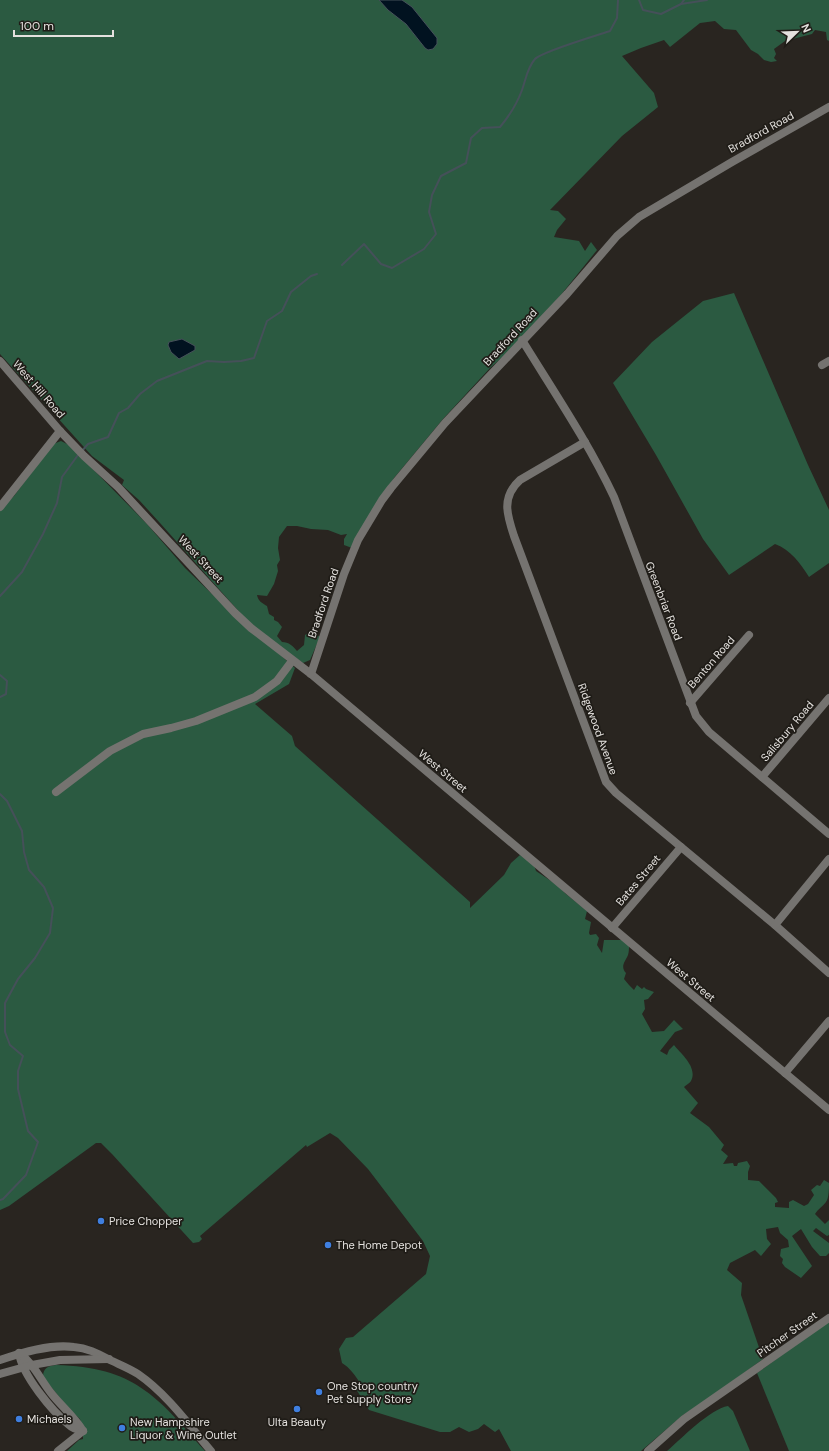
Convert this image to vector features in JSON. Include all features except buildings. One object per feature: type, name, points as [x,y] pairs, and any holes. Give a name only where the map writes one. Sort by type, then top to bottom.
[{"type":"street","name":"Bradford Road","points":[[311,674],[347,567],[358,540],[382,500],[445,423],[566,294],[617,236],[639,216],[829,107]]},
{"type":"street","name":"Greenbriar Road","points":[[522,340],[585,442],[614,498],[696,716],[709,732],[829,834]]},
{"type":"street","name":"West Hill Road","points":[[0,361],[60,431]]},
{"type":"street","name":"West Street","points":[[60,431],[123,493],[235,613],[251,628],[292,661],[311,674],[829,1110]]},
{"type":"street","points":[[0,507],[60,431]]},
{"type":"street","name":"Ridgewood Avenue","points":[[585,442],[520,480],[514,486],[507,500],[507,507],[510,525],[606,782],[616,793],[775,925],[829,973]]},
{"type":"street","name":"Benton Road","points":[[690,703],[749,635]]},
{"type":"street","points":[[56,792],[110,751],[143,734],[196,721],[255,697],[277,681],[292,661]]},
{"type":"street","name":"Salisbury Road","points":[[762,778],[829,698]]},
{"type":"street","name":"Bates Street","points":[[612,928],[681,847]]},
{"type":"street","points":[[775,925],[829,859]]},
{"type":"street","points":[[786,1073],[829,1021]]},
{"type":"street","name":"Pitcher Street","points":[[648,1451],[684,1419],[829,1318]]},
{"type":"street","points":[[0,1360],[19,1353],[50,1348],[74,1347],[91,1350],[138,1374],[153,1386],[211,1451]]},
{"type":"street","points":[[19,1353],[32,1364],[51,1392],[78,1422],[83,1431]]},
{"type":"street","points":[[19,1353],[22,1367],[39,1391],[69,1425],[83,1431]]},
{"type":"street","points":[[0,1374],[32,1364],[60,1360],[110,1359]]},
{"type":"street","points":[[58,1451],[83,1431]]},
{"type":"green space","points":[[0,0],[829,0],[829,41],[827,40],[826,32],[815,30],[812,34],[785,41],[774,49],[776,54],[774,58],[777,61],[771,62],[764,60],[751,50],[736,30],[724,29],[715,21],[700,23],[670,47],[664,40],[622,56],[654,93],[658,107],[622,136],[550,210],[558,211],[566,219],[557,230],[554,237],[579,241],[585,251],[591,242],[597,250],[560,296],[443,419],[394,478],[352,548],[344,545],[344,539],[347,534],[341,535],[328,530],[287,526],[279,537],[278,548],[280,560],[277,565],[278,571],[274,584],[267,596],[257,595],[259,600],[267,606],[269,614],[274,617],[274,620],[282,627],[277,636],[282,642],[291,645],[297,651],[304,645],[305,635],[311,631],[320,637],[310,660],[303,663],[251,625],[139,500],[122,485],[124,480],[92,456],[0,354]]},
{"type":"green space","points":[[734,293],[829,510],[829,563],[809,577],[799,562],[790,553],[775,544],[729,575],[703,539],[656,455],[613,383],[652,342],[703,301]]},
{"type":"green space","points":[[61,441],[69,445],[147,524],[185,568],[295,668],[289,684],[255,704],[292,736],[295,746],[470,902],[470,908],[504,875],[511,863],[520,855],[534,865],[536,871],[557,885],[587,911],[585,919],[591,922],[589,933],[590,935],[596,934],[599,938],[597,945],[602,953],[604,940],[623,940],[629,945],[628,954],[623,966],[626,973],[624,979],[634,990],[637,985],[642,989],[644,987],[654,992],[648,999],[644,1000],[645,1009],[642,1014],[652,1032],[664,1031],[674,1020],[683,1029],[675,1032],[660,1051],[667,1055],[669,1050],[674,1045],[691,1066],[693,1076],[691,1081],[684,1087],[698,1103],[690,1113],[709,1127],[724,1145],[721,1150],[728,1156],[723,1164],[733,1163],[734,1166],[737,1166],[738,1163],[747,1161],[750,1166],[748,1180],[759,1181],[776,1198],[778,1202],[775,1203],[775,1207],[789,1208],[789,1202],[793,1200],[804,1206],[808,1204],[814,1195],[811,1190],[817,1185],[820,1186],[824,1180],[829,1183],[827,1200],[815,1214],[825,1224],[829,1220],[829,1235],[827,1236],[816,1228],[813,1231],[829,1243],[829,1253],[826,1256],[820,1256],[812,1247],[801,1229],[792,1236],[812,1266],[801,1278],[785,1267],[782,1263],[783,1259],[780,1256],[781,1249],[789,1247],[788,1240],[780,1233],[778,1227],[766,1229],[767,1239],[771,1244],[761,1256],[755,1250],[730,1263],[727,1270],[742,1283],[741,1295],[763,1359],[707,1400],[683,1415],[641,1451],[511,1451],[499,1429],[495,1432],[484,1424],[478,1429],[469,1432],[459,1427],[450,1432],[440,1432],[369,1410],[356,1389],[360,1383],[352,1372],[342,1363],[339,1349],[346,1338],[353,1337],[426,1274],[430,1256],[423,1241],[368,1169],[338,1138],[330,1133],[307,1147],[306,1145],[200,1236],[202,1239],[199,1242],[193,1243],[101,1143],[96,1143],[9,1206],[0,1210],[0,510],[14,496],[53,444]]},
{"type":"green space","points":[[829,1321],[829,1451],[789,1451],[757,1373]]},
{"type":"green space","points":[[56,1365],[83,1367],[105,1372],[125,1379],[142,1388],[172,1415],[205,1451],[67,1451],[79,1440],[83,1439],[83,1431],[80,1419],[70,1410],[43,1377],[46,1368]]},
{"type":"green space","points":[[728,1406],[733,1411],[750,1451],[667,1451],[713,1412]]},
{"type":"water","points":[[379,0],[402,0],[412,7],[437,38],[437,44],[433,49],[428,50],[425,48],[406,24],[388,10]]},
{"type":"water","points":[[182,339],[195,346],[195,350],[179,359],[171,352],[168,345],[169,342]]},
{"type":"waterway","points":[[342,265],[364,244],[381,264],[392,268],[424,249],[436,234],[429,212],[432,195],[441,176],[466,163],[471,138],[482,128],[500,127],[504,123],[518,100],[528,70],[535,59],[558,48],[610,31],[617,18],[618,0]]},
{"type":"waterway","points":[[639,0],[643,10],[661,14],[681,4],[684,0]]},
{"type":"waterway","points":[[681,4],[707,0]]},
{"type":"waterway","points":[[81,452],[88,444],[108,437],[119,413],[128,408],[140,394],[157,381],[207,361],[241,361],[254,358],[267,321],[282,311],[291,292],[311,276],[317,274]]},
{"type":"waterway","points":[[0,596],[22,572],[43,534],[57,503],[62,477],[78,455]]},
{"type":"waterway","points":[[0,675],[7,681],[6,694],[0,697]]},
{"type":"waterway","points":[[0,794],[7,801],[22,831],[24,852],[29,870],[44,887],[53,908],[50,933],[35,958],[18,979],[5,1003],[5,1032],[10,1045],[23,1056],[18,1071],[18,1089],[28,1131],[38,1142],[26,1175],[3,1199],[0,1200]]},
{"type":"place","name":"Price Chopper","points":[[101,1221]]},
{"type":"place","name":"The Home Depot","points":[[328,1245]]},
{"type":"place","name":"One Stop country Pet Supply Store","points":[[319,1392]]},
{"type":"place","name":"Ulta Beauty","points":[[297,1409]]},
{"type":"place","name":"Michaels","points":[[19,1419]]},
{"type":"place","name":"New Hampshire Liquor & Wine Outlet","points":[[122,1428]]}]
